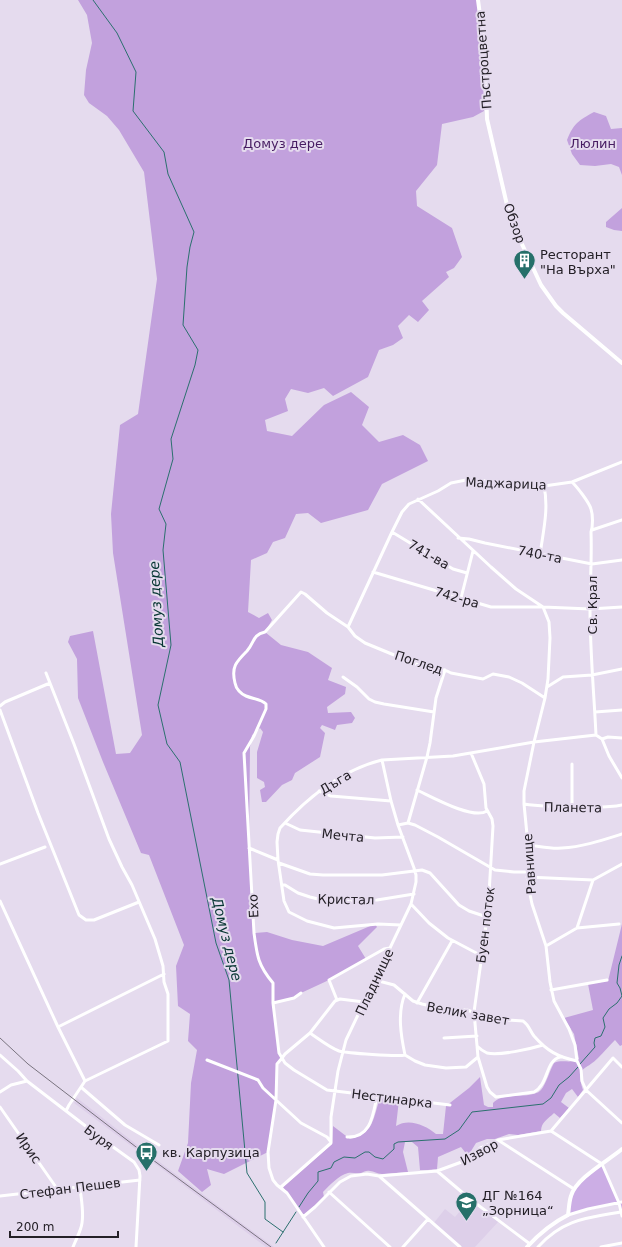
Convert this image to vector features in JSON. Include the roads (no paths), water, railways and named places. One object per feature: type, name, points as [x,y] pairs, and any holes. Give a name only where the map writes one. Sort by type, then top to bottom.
[{"type":"street","name":"Пъстроцветна","points":[[478,0],[485,53],[487,119]]},
{"type":"street","name":"Обзор","points":[[487,119],[501,182],[514,227],[541,285],[563,313],[622,363]]},
{"type":"street","name":"Маджарица","points":[[348,626],[402,512],[409,504],[451,483],[471,479],[526,486],[544,486],[572,482],[622,462]]},
{"type":"street","name":"Св. Крал","points":[[572,482],[578,488],[591,509],[592,564],[590,609],[596,735]]},
{"type":"street","points":[[540,554],[547,498],[544,486]]},
{"type":"street","points":[[418,499],[458,538],[516,589],[543,607]]},
{"type":"street","points":[[592,530],[622,520]]},
{"type":"street","name":"741-ва","points":[[392,532],[453,569],[468,573]]},
{"type":"street","name":"740-та","points":[[458,538],[469,538],[485,544],[592,564],[622,560]]},
{"type":"street","points":[[461,598],[473,551]]},
{"type":"street","name":"742-ра","points":[[373,572],[491,607],[590,609],[622,607]]},
{"type":"street","name":"Ехо","points":[[282,1058],[279,1053],[273,1003],[273,983],[264,972],[258,958],[254,933],[244,753],[254,736],[266,709],[266,704],[263,701],[241,693],[236,686],[232,672],[239,659],[252,644],[254,637],[265,632],[301,592],[305,594]]},
{"type":"street","name":"Поглед","points":[[305,594],[327,612],[348,626],[355,636],[365,643],[416,664],[451,673],[483,679],[493,674],[509,677],[522,683],[545,698]]},
{"type":"street","name":"Равнище","points":[[543,607],[549,622],[550,638],[548,679],[524,791],[528,845],[527,877],[532,904],[546,946],[551,990],[554,1001],[575,1045],[577,1061],[586,1090]]},
{"type":"street","points":[[547,687],[563,677],[622,669]]},
{"type":"street","points":[[408,823],[427,756],[437,693],[444,670]]},
{"type":"street","points":[[46,673],[109,839],[132,885],[155,939],[163,966],[168,999],[168,1041],[85,1081],[82,1088],[66,1111]]},
{"type":"street","points":[[342,677],[357,687],[369,699],[375,702],[434,712]]},
{"type":"street","points":[[0,706],[5,702],[50,683]]},
{"type":"street","points":[[0,710],[38,813],[79,915],[86,920],[94,920],[139,902]]},
{"type":"street","points":[[595,712],[622,710]]},
{"type":"street","points":[[596,735],[602,739],[609,756],[622,778]]},
{"type":"street","name":"Дъга","points":[[401,925],[378,924],[334,928],[307,921],[292,914],[288,910],[284,901],[278,861],[278,834],[280,828],[318,791],[355,770],[374,762],[427,756],[453,756],[534,742],[596,735]]},
{"type":"street","points":[[602,739],[608,737],[622,738]]},
{"type":"street","name":"Буен поток","points":[[470,753],[484,784],[485,805],[492,819],[493,826],[487,917],[474,1012],[478,1058],[487,1087],[495,1096],[534,1092],[540,1089],[551,1063],[555,1058],[560,1057]]},
{"type":"street","name":"Пладнище","points":[[332,1143],[331,1117],[346,1040],[411,904],[416,879],[415,871],[390,801],[382,760]]},
{"type":"street","points":[[572,764],[572,807]]},
{"type":"street","points":[[418,790],[450,806],[468,812],[481,814],[487,811]]},
{"type":"street","points":[[318,791],[331,796],[390,801]]},
{"type":"street","name":"Планета","points":[[524,804],[544,807],[606,808],[622,805]]},
{"type":"street","name":"Мечта","points":[[285,823],[300,830],[375,838],[403,837]]},
{"type":"street","points":[[398,826],[408,823],[438,837],[491,868],[504,871],[527,872]]},
{"type":"street","points":[[528,845],[563,848],[608,839],[622,834]]},
{"type":"street","points":[[0,864],[45,847]]},
{"type":"street","points":[[249,848],[310,874],[347,876],[382,875],[422,870],[430,873],[459,905],[469,911],[487,917]]},
{"type":"street","points":[[527,877],[593,880],[622,864]]},
{"type":"street","points":[[577,928],[593,880]]},
{"type":"street","name":"Кристал","points":[[282,884],[298,893],[326,901],[377,900],[414,894]]},
{"type":"street","points":[[0,901],[58,1027],[85,1081]]},
{"type":"street","points":[[411,904],[429,923],[452,941],[482,956]]},
{"type":"street","points":[[546,946],[577,928],[619,924]]},
{"type":"street","points":[[417,1003],[452,941]]},
{"type":"street","points":[[337,1000],[329,980],[390,948]]},
{"type":"street","points":[[58,1027],[164,974]]},
{"type":"street","name":"Велик завет","points":[[375,980],[394,985],[417,1003],[435,1007],[462,1009],[492,1019],[523,1021],[527,1024],[533,1035],[543,1045],[560,1057],[577,1061]]},
{"type":"street","points":[[551,990],[607,980]]},
{"type":"street","points":[[273,1003],[294,998],[301,993]]},
{"type":"street","points":[[405,994],[402,1001],[400,1016],[405,1055]]},
{"type":"street","points":[[324,1247],[287,1193],[273,1180],[269,1168],[268,1160],[276,1100],[277,1064],[285,1054],[310,1033],[337,1000],[364,1002]]},
{"type":"street","points":[[310,1033],[343,1052],[405,1055],[415,1061],[435,1067],[466,1067],[478,1058]]},
{"type":"street","points":[[444,1038],[477,1036]]},
{"type":"street","points":[[477,1046],[487,1053],[496,1054],[534,1048],[543,1045]]},
{"type":"street","name":"Буря","points":[[0,1055],[27,1081],[134,1162],[140,1172],[136,1247]]},
{"type":"street","name":"Нестинарка","points":[[282,1058],[288,1066],[314,1083],[335,1092],[450,1105]]},
{"type":"street","points":[[538,1247],[559,1229],[570,1222],[622,1214],[620,1202],[602,1164],[551,1131],[613,1058],[622,1067]]},
{"type":"street","points":[[207,1060],[258,1080],[263,1088],[301,1123],[327,1137],[332,1143],[281,1187]]},
{"type":"street","points":[[0,1092],[11,1085],[27,1081]]},
{"type":"street","points":[[82,1088],[125,1125],[159,1145]]},
{"type":"street","points":[[586,1090],[622,1123]]},
{"type":"street","points":[[347,1137],[361,1135],[366,1130],[371,1122],[377,1096]]},
{"type":"street","name":"Ирис","points":[[0,1106],[58,1190]]},
{"type":"street","name":"Извор","points":[[303,1217],[340,1182],[351,1176],[367,1174],[380,1176],[437,1171],[467,1160],[480,1148],[498,1140],[551,1131]]},
{"type":"street","points":[[498,1140],[574,1189]]},
{"type":"street","points":[[568,1215],[570,1197],[574,1189],[580,1182],[622,1149]]},
{"type":"street","points":[[437,1171],[528,1246],[556,1221],[568,1215],[588,1208],[620,1202]]},
{"type":"street","points":[[380,1176],[460,1247]]},
{"type":"street","name":"Стефан Пешев","points":[[0,1196],[140,1180]]},
{"type":"street","points":[[73,1247],[82,1223],[80,1187]]},
{"type":"street","points":[[329,1192],[390,1247]]},
{"type":"street","points":[[403,1247],[428,1219]]},
{"type":"street","points":[[601,1247],[622,1243]]},
{"type":"waterway","name":"Домуз дере","points":[[93,0],[117,33],[136,72],[133,111],[164,152],[168,174],[194,232],[187,267],[183,325],[198,350],[195,365],[171,439],[173,459],[159,509],[166,524],[163,550],[171,645],[158,705],[167,744],[180,762],[216,943],[229,980],[247,1173],[265,1202],[265,1219],[283,1232]]},
{"type":"waterway","points":[[580,1064],[595,1047],[595,1038],[601,1036],[605,1027],[603,1018],[609,1009],[617,1003],[622,996],[617,983],[619,965],[622,956]]},
{"type":"waterway","points":[[299,1207],[318,1181],[318,1172],[331,1168],[334,1162],[344,1157],[355,1158],[365,1152],[369,1152],[375,1157],[383,1159],[394,1149],[394,1144],[398,1142],[445,1139],[459,1130],[472,1112],[543,1104],[551,1098],[559,1085],[578,1067]]},
{"type":"waterway","points":[[276,1243],[296,1212]]},
{"type":"railway","points":[[0,1038],[28,1064],[153,1160],[271,1247]]},
{"type":"place","name":"Ресторант \"На Върха\"","points":[[525,280]]},
{"type":"place","name":"кв. Карпузица","points":[[147,1172]]},
{"type":"place","name":"ДГ №164 „Зорница“","points":[[466,1222]]},
{"type":"park label","name":"Люлин","points":[[593,143]]}]
